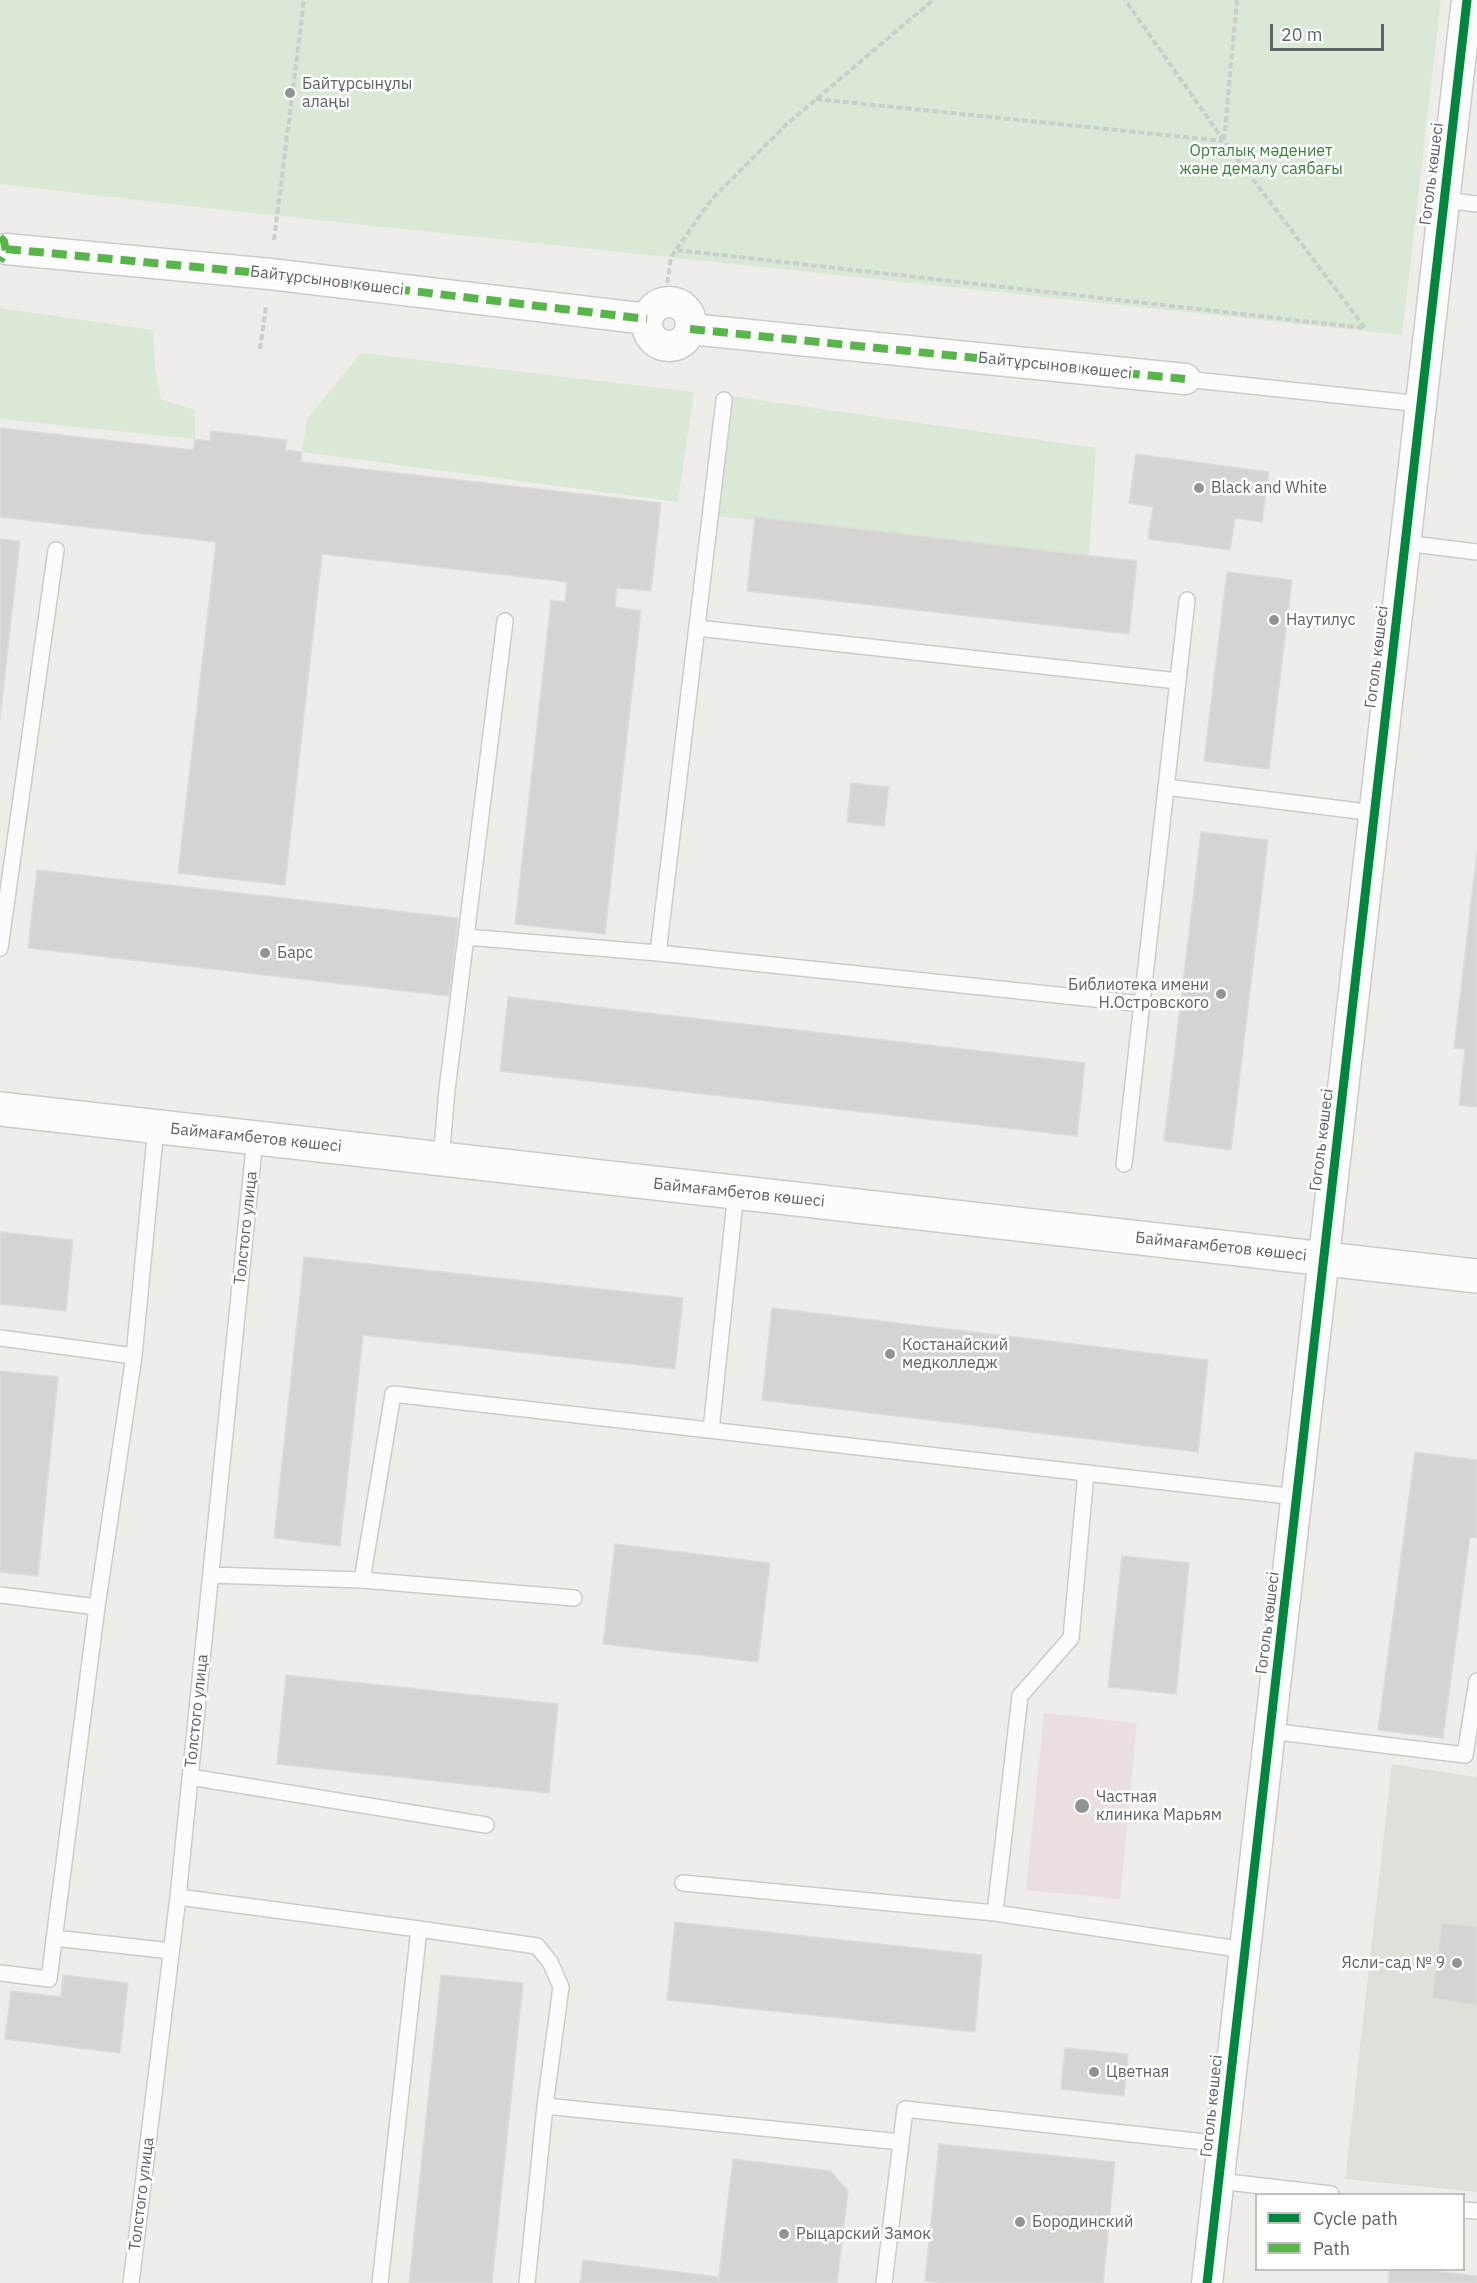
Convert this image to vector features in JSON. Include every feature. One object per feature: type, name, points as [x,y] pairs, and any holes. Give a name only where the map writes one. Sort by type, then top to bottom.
[{"type":"main road","name":"Баймағамбетов көшесі","points":[[0,1109],[1477,1276]]},
{"type":"street","name":"Гоголь көшесі","points":[[1207,2283],[1467,0]]},
{"type":"street","name":"Байтұрсынов көшесі","points":[[2,249],[656,310],[679,305],[684,309],[690,321],[690,328],[1185,379]]},
{"type":"lane","points":[[1444,200],[1477,204]]},
{"type":"lane","name":"Байтұрсынов көшесі","points":[[1185,379],[1421,404]]},
{"type":"lane","points":[[658,953],[724,400]]},
{"type":"lane","points":[[1405,543],[1477,552]]},
{"type":"lane","points":[[0,948],[2,915],[56,550]]},
{"type":"lane","points":[[1124,1164],[1187,600]]},
{"type":"lane","points":[[441,1159],[447,1090],[505,621]]},
{"type":"lane","points":[[697,628],[1178,681]]},
{"type":"lane","points":[[1166,787],[1375,813]]},
{"type":"lane","points":[[466,937],[658,953],[1143,1004]]},
{"type":"lane","points":[[0,1973],[49,1979],[97,1607],[134,1356],[156,1127]]},
{"type":"lane","name":"Толстого улица","points":[[131,2283],[178,1897],[255,1138]]},
{"type":"lane","points":[[711,1430],[736,1192]]},
{"type":"lane","points":[[0,1338],[134,1356]]},
{"type":"lane","points":[[362,1581],[393,1394],[1297,1497]]},
{"type":"lane","points":[[995,1913],[1020,1696],[1071,1638],[1086,1473]]},
{"type":"lane","points":[[211,1575],[362,1581],[574,1598]]},
{"type":"lane","points":[[0,1595],[97,1607]]},
{"type":"lane","points":[[1270,1731],[1465,1755],[1477,1681]]},
{"type":"lane","points":[[190,1778],[486,1825]]},
{"type":"lane","points":[[683,1883],[995,1913],[1245,1950]]},
{"type":"lane","points":[[178,1897],[537,1946],[550,1962],[561,1987],[527,2283]]},
{"type":"lane","points":[[380,2283],[419,1929]]},
{"type":"lane","points":[[54,1938],[171,1951]]},
{"type":"lane","points":[[546,2106],[901,2142]]},
{"type":"lane","points":[[884,2283],[905,2109],[1223,2144]]},
{"type":"lane","points":[[1219,2181],[1322,2193]]},
{"type":"path","points":[[260,349],[304,0]]},
{"type":"path","points":[[656,310],[671,257],[711,200],[787,124],[933,0]]},
{"type":"path","points":[[677,250],[1365,328],[1224,141],[1125,0]]},
{"type":"path","points":[[1224,141],[1237,0]]},
{"type":"path","points":[[816,99],[1224,141]]},
{"type":"shaded area","name":"Частная клиника Марьям","points":[[1044,1713],[1137,1723],[1120,1899],[1026,1890]]},
{"type":"shaded area","points":[[1392,1764],[1475,1777],[1477,1774],[1477,2192],[1345,2179]]},
{"type":"green space","name":"Орталық мәдениет және демалу саябағы","points":[[0,0],[1441,0],[1402,335],[215,209],[0,184]]},
{"type":"green space","points":[[0,308],[153,330],[155,366],[161,399],[195,410],[195,439],[0,419]]},
{"type":"green space","points":[[361,353],[694,392],[678,502],[302,452],[307,419]]},
{"type":"green space","points":[[723,395],[1096,448],[1089,555],[715,516]]},
{"type":"building","points":[[0,428],[193,450],[195,439],[210,441],[211,431],[287,440],[285,450],[302,452],[301,462],[661,503],[651,591],[617,588],[615,607],[641,611],[605,934],[515,924],[551,600],[565,602],[567,582],[322,554],[285,885],[178,873],[216,542],[0,517]]},
{"type":"building","name":"Black and White","points":[[1136,454],[1269,472],[1262,522],[1235,518],[1230,550],[1148,539],[1153,507],[1129,503]]},
{"type":"building","points":[[755,517],[1137,561],[1129,634],[747,591]]},
{"type":"building","points":[[0,539],[20,541],[0,718]]},
{"type":"building","points":[[1227,572],[1292,580],[1269,769],[1204,761]]},
{"type":"building","points":[[851,783],[889,787],[884,826],[847,822]]},
{"type":"building","points":[[1201,832],[1268,840],[1231,1150],[1164,1141]]},
{"type":"building","points":[[1477,851],[1477,1107],[1459,1105],[1465,1049],[1454,1048]]},
{"type":"building","points":[[37,870],[458,918],[449,996],[28,948]]},
{"type":"building","points":[[508,997],[1085,1063],[1077,1136],[500,1071]]},
{"type":"building","points":[[0,1232],[73,1240],[66,1311],[0,1304]]},
{"type":"building","points":[[304,1257],[683,1298],[675,1369],[363,1335],[340,1546],[274,1538]]},
{"type":"building","points":[[772,1308],[1208,1360],[1198,1452],[762,1400]]},
{"type":"building","points":[[0,1371],[58,1377],[38,1576],[0,1572]]},
{"type":"building","points":[[1415,1452],[1477,1460],[1477,1538],[1470,1537],[1443,1738],[1378,1730]]},
{"type":"building","points":[[615,1544],[770,1563],[758,1662],[603,1644]]},
{"type":"building","points":[[1122,1556],[1189,1563],[1176,1694],[1108,1687]]},
{"type":"building","points":[[286,1675],[558,1704],[549,1793],[277,1764]]},
{"type":"building","points":[[675,1922],[982,1955],[975,2032],[667,2000]]},
{"type":"building","name":"Ясли-сад № 9","points":[[1442,1923],[1477,1927],[1477,2005],[1432,1998]]},
{"type":"building","points":[[63,1975],[128,1983],[120,2053],[5,2039],[11,1991],[61,1997]]},
{"type":"building","points":[[441,1975],[523,1983],[492,2283],[409,2283]]},
{"type":"building","name":"Цветная","points":[[1065,2048],[1128,2054],[1124,2096],[1061,2089]]},
{"type":"building","name":"Бородинский","points":[[939,2144],[1115,2162],[1103,2283],[942,2283],[925,2281]]},
{"type":"building","name":"Рыцарский Замок","points":[[733,2159],[831,2171],[848,2191],[837,2283],[718,2283]]},
{"type":"building","points":[[583,2260],[719,2277],[718,2283],[580,2283]]},
{"type":"building","points":[[1390,2271],[1434,2271],[1477,2276],[1477,2283],[1388,2283]]},
{"type":"marked path","points":[[0,237],[4,241],[6,251],[0,261]]},
{"type":"marked path","points":[[6,249],[270,274],[647,319]]},
{"type":"marked path","points":[[690,329],[1185,379]]},
{"type":"cycle path","points":[[1207,2283],[1467,0]]},
{"type":"place","name":"Байтұрсынұлы алаңы","points":[[290,93]]},
{"type":"place","name":"Black and White","points":[[1199,488]]},
{"type":"place","name":"Наутилус","points":[[1274,620]]},
{"type":"place","name":"Барс","points":[[265,953]]},
{"type":"place","name":"Библиотека имени Н.Островского","points":[[1221,994]]},
{"type":"place","name":"Костанайский медколледж","points":[[890,1354]]},
{"type":"place","name":"Частная клиника Марьям","points":[[1082,1806]]},
{"type":"place","name":"Ясли-сад № 9","points":[[1457,1963]]},
{"type":"place","name":"Цветная","points":[[1094,2072]]},
{"type":"place","name":"Бородинский","points":[[1020,2222]]},
{"type":"place","name":"Рыцарский Замок","points":[[784,2234]]}]
